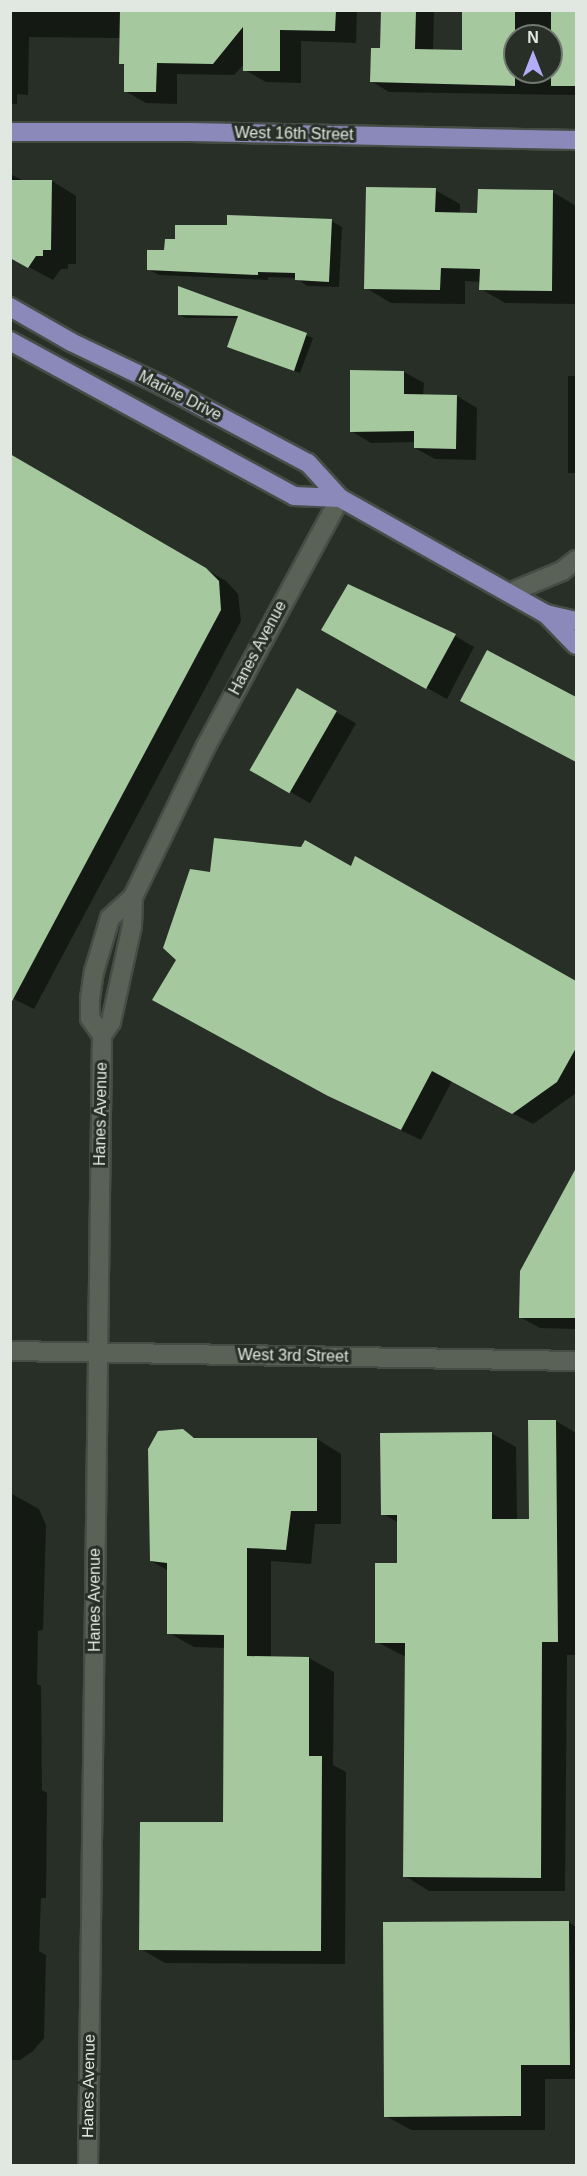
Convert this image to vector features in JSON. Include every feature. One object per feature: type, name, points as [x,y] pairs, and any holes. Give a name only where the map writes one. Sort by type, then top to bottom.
[{"type":"main road","name":"West 16th Street","points":[[10,132],[192,132],[576,140]]},
{"type":"main road","name":"Marine Drive","points":[[10,307],[71,342],[161,385],[308,463],[340,498],[546,614],[576,645]]},
{"type":"main road","name":"Marine Drive","points":[[10,341],[294,496],[340,498]]},
{"type":"main road","name":"Marine Drive","points":[[546,614],[576,621]]},
{"type":"street","name":"Hanes Avenue","points":[[102,1035],[90,1018],[94,972],[110,918],[133,897],[206,746],[340,498]]},
{"type":"street","points":[[509,593],[562,571],[576,560]]},
{"type":"street","name":"Hanes Avenue","points":[[88,2166],[102,1035],[111,1022],[132,926],[133,897]]},
{"type":"street","name":"West 3rd Street","points":[[10,1351],[576,1361]]},
{"type":"building","points":[[120,10],[336,10],[335,31],[280,30],[280,71],[243,71],[243,27],[213,64],[157,63],[156,92],[124,92],[124,64],[119,64]]},
{"type":"building","points":[[381,10],[416,10],[415,49],[462,50],[462,10],[515,10],[515,24],[503,24],[503,84],[515,84],[515,86],[370,82],[371,48],[380,48]]},
{"type":"building","points":[[551,10],[575,10],[575,86],[551,86],[551,84],[563,84],[563,24],[551,24]]},
{"type":"building","points":[[10,180],[52,180],[51,250],[43,250],[43,256],[36,256],[28,268],[10,258]]},
{"type":"building","points":[[366,187],[436,188],[435,212],[477,213],[478,189],[553,190],[552,291],[479,290],[480,269],[441,268],[440,290],[364,289]]},
{"type":"building","points":[[227,215],[332,219],[329,282],[295,280],[295,273],[258,272],[258,275],[147,270],[147,250],[164,250],[165,239],[175,239],[175,225],[227,225]]},
{"type":"building","points":[[178,286],[307,333],[294,371],[227,347],[238,316],[178,315]]},
{"type":"building","points":[[350,370],[404,371],[404,394],[457,395],[456,449],[414,448],[414,431],[350,432]]},
{"type":"building","points":[[10,454],[206,568],[219,581],[221,610],[10,1005]]},
{"type":"building","points":[[348,584],[456,634],[426,689],[321,630]]},
{"type":"building","points":[[487,650],[576,697],[576,762],[460,701]]},
{"type":"building","points":[[297,688],[337,711],[289,793],[250,770]]},
{"type":"building","points":[[214,838],[301,847],[305,840],[351,866],[355,856],[576,981],[576,1048],[557,1082],[512,1114],[432,1071],[401,1130],[328,1096],[152,1000],[176,960],[163,948],[190,869],[210,872]]},
{"type":"building","points":[[576,1168],[576,1318],[519,1318],[520,1271]]},
{"type":"building","points":[[528,1420],[556,1420],[558,1642],[542,1642],[541,1878],[403,1877],[405,1643],[375,1643],[375,1563],[397,1563],[397,1515],[381,1515],[380,1433],[492,1432],[492,1519],[529,1519]]},
{"type":"building","points":[[183,1429],[194,1438],[317,1438],[317,1511],[291,1511],[286,1550],[247,1548],[247,1656],[309,1657],[309,1756],[322,1756],[321,1951],[139,1950],[140,1822],[223,1822],[224,1635],[167,1634],[167,1563],[150,1561],[148,1449],[158,1431]]},
{"type":"building","points":[[569,1921],[570,2065],[521,2065],[521,2116],[384,2117],[383,1922]]}]
